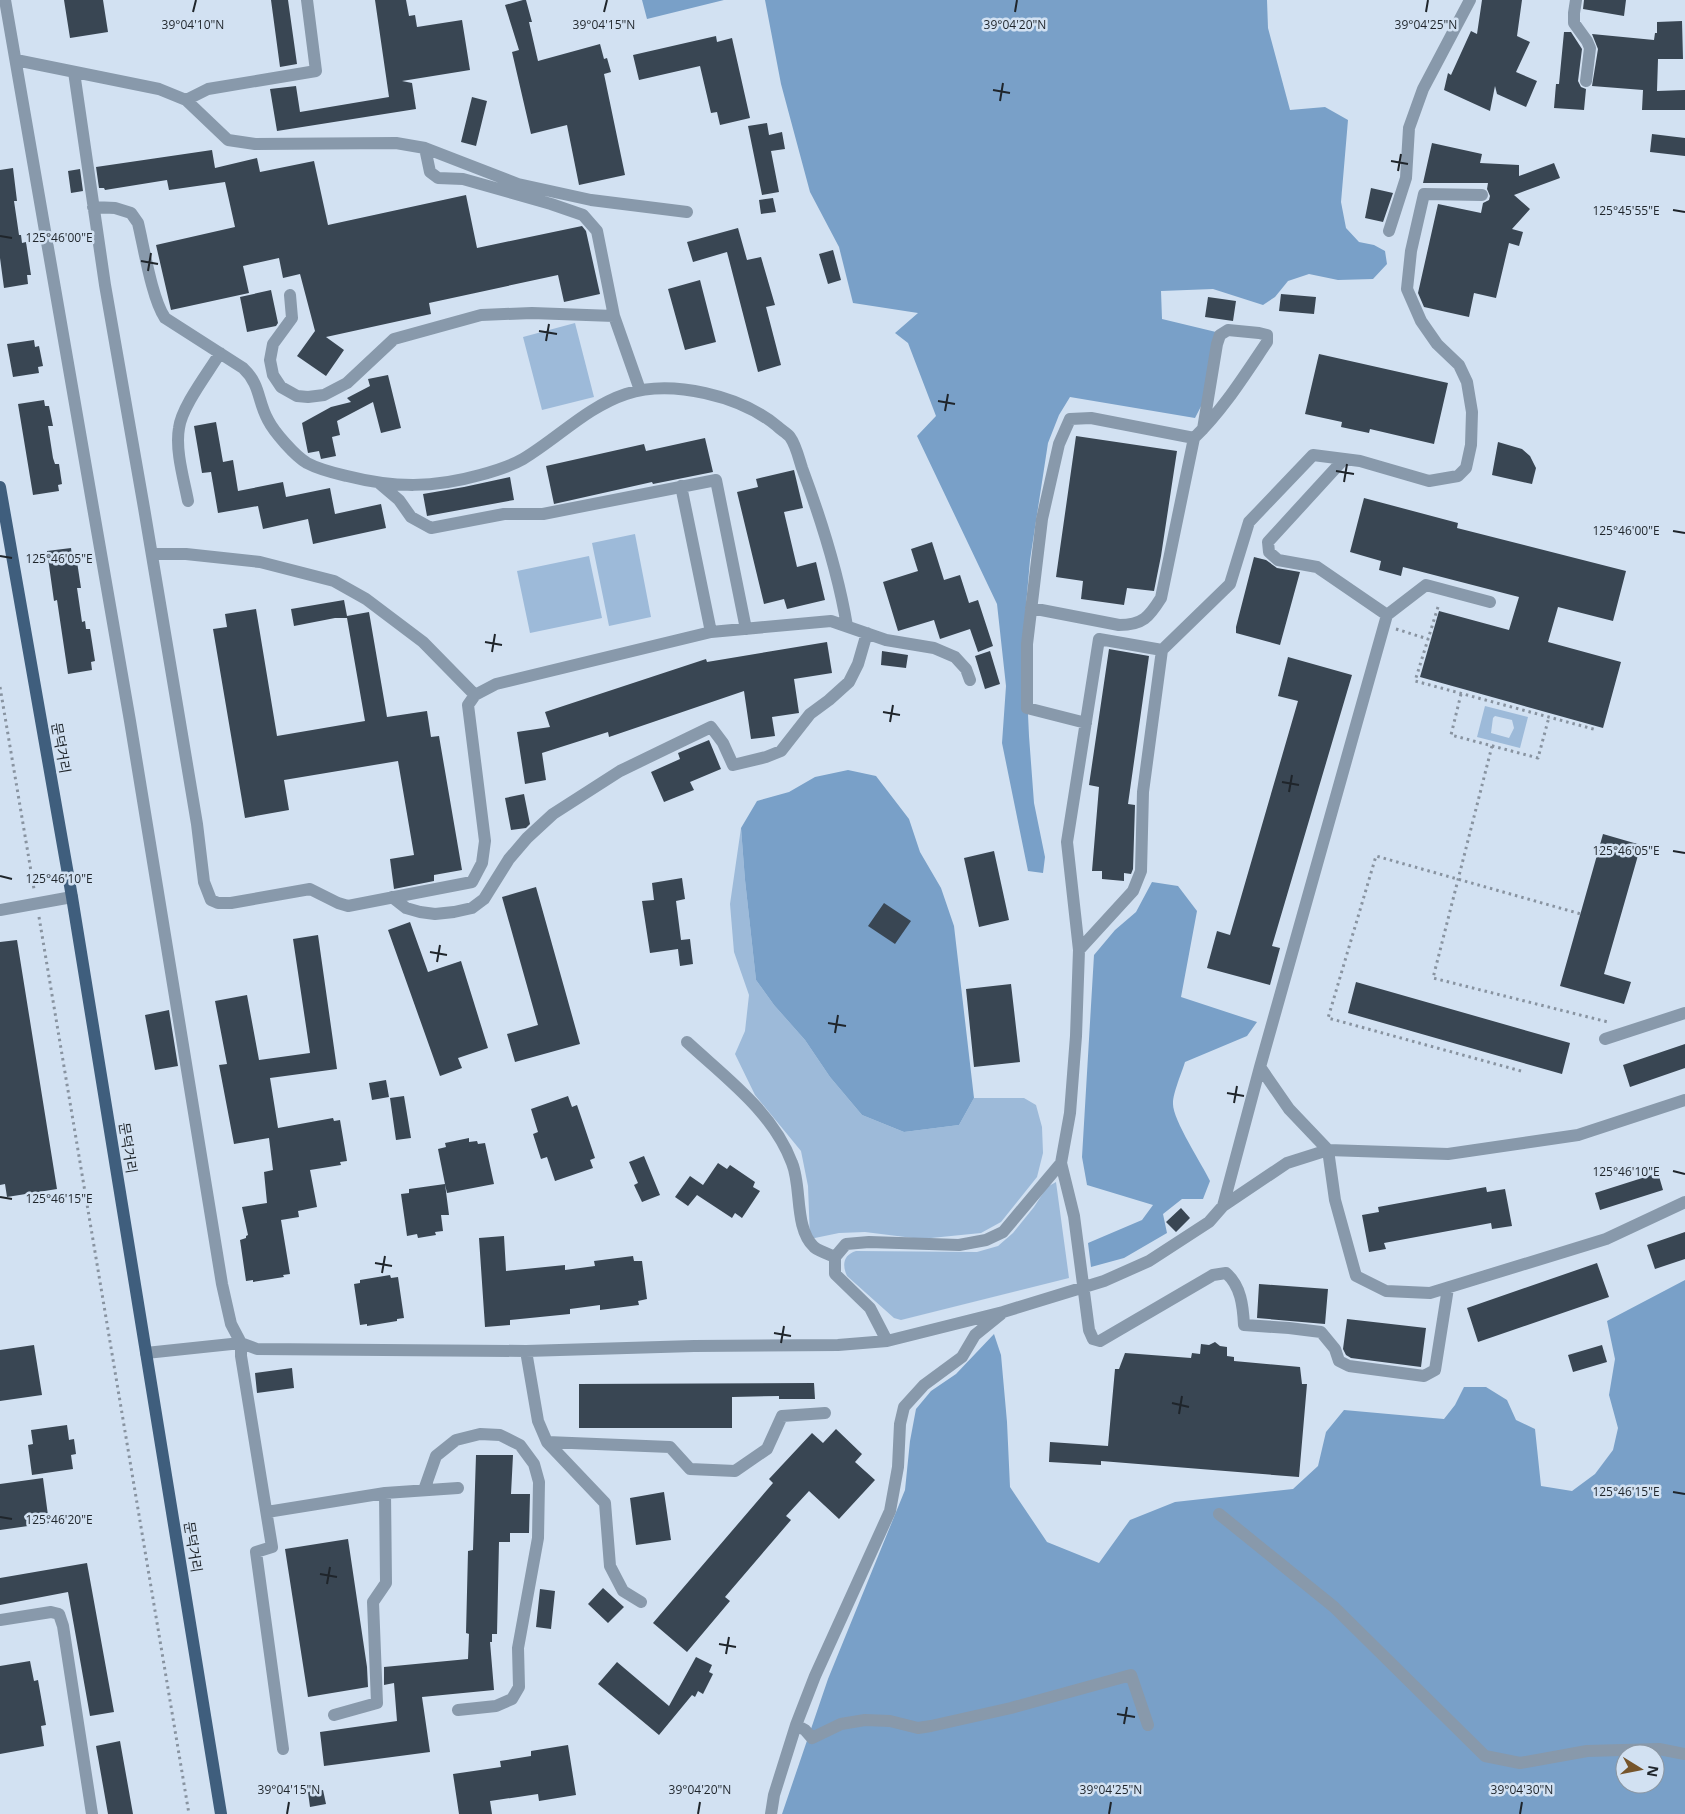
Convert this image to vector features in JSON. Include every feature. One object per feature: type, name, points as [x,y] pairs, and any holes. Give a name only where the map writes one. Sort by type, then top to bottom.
[{"type":"main road","name":"문덕거리","points":[[0,487],[72,897],[221,1814]]},
{"type":"street","points":[[5,0],[130,721],[222,1284],[232,1324],[241,1343],[241,1356],[272,1547],[256,1552],[283,1749]]},
{"type":"street","points":[[186,100],[208,89],[316,71],[307,0]]},
{"type":"street","points":[[1390,231],[1406,178],[1409,128],[1423,89],[1470,0]]},
{"type":"street","points":[[1576,0],[1574,23],[1587,40],[1590,48],[1586,81]]},
{"type":"street","points":[[16,60],[159,89],[186,100],[228,140],[255,144],[396,142],[425,148],[518,184],[591,200],[687,212]]},
{"type":"street","points":[[74,72],[106,295],[152,554],[197,824],[204,882],[211,900],[218,903],[231,903],[310,890],[348,906],[472,882],[482,863],[485,841],[468,705],[475,695],[496,684],[711,632],[831,621],[886,640],[934,648],[955,657],[966,669],[970,680]]},
{"type":"street","points":[[425,148],[430,172],[438,178],[463,179],[583,215],[597,231],[614,316],[640,390]]},
{"type":"street","points":[[1079,950],[1133,891],[1140,871],[1143,792],[1162,650],[1230,584],[1249,522],[1313,456],[1360,461],[1430,481],[1458,476],[1466,468],[1471,445],[1472,412],[1467,382],[1459,366],[1437,344],[1421,321],[1407,289],[1411,251],[1424,194],[1482,195]]},
{"type":"street","points":[[93,208],[115,208],[131,213],[138,223],[161,312],[165,318],[243,368],[253,378],[268,420],[295,454],[323,470],[379,483],[418,486],[459,481],[505,468],[525,458],[581,417],[624,395],[640,390],[686,389],[741,403],[769,419],[790,438],[821,518],[847,626]]},
{"type":"street","points":[[290,295],[292,318],[273,344],[270,360],[273,375],[280,386],[297,396],[308,397],[324,395],[348,383],[394,339],[481,315],[532,313],[614,316]]},
{"type":"street","points":[[1031,608],[1119,626],[1132,625],[1151,615],[1161,598],[1194,438],[1203,429],[1225,403],[1267,342],[1267,335],[1228,330],[1220,335],[1203,429]]},
{"type":"street","points":[[188,501],[178,442],[179,427],[187,406],[220,353]]},
{"type":"street","points":[[1086,723],[1027,708],[1027,644],[1031,608],[1042,519],[1059,444],[1070,419],[1091,418],[1194,438]]},
{"type":"street","points":[[1344,459],[1268,542],[1269,552],[1278,560],[1317,567],[1385,620]]},
{"type":"street","points":[[379,483],[399,500],[411,517],[430,528],[504,514],[543,514],[716,480],[746,629]]},
{"type":"street","points":[[681,486],[711,632]]},
{"type":"street","points":[[152,554],[186,554],[260,562],[334,582],[366,599],[423,642],[475,695]]},
{"type":"street","points":[[1223,1206],[1385,620],[1426,585],[1490,602]]},
{"type":"street","points":[[392,897],[406,908],[420,912],[454,912],[472,908],[484,899],[508,859],[553,814],[620,771],[712,727],[724,743],[733,765],[766,757],[781,751],[810,714],[849,682],[858,664],[867,634]]},
{"type":"street","points":[[1162,650],[1099,639],[1067,842],[1079,950],[1076,1036],[1070,1113],[1061,1163],[1074,1216],[1090,1330],[1093,1339],[1100,1341],[1213,1275],[1226,1273],[1234,1280],[1242,1303],[1244,1325],[1321,1332],[1335,1349],[1339,1361],[1349,1366],[1424,1376],[1435,1370],[1448,1288]]},
{"type":"street","points":[[0,910],[72,897]]},
{"type":"street","points":[[1605,1039],[1685,1013]]},
{"type":"street","points":[[688,1042],[749,1099],[775,1130],[793,1164],[805,1236],[815,1248],[834,1257]]},
{"type":"street","points":[[1260,1067],[1289,1109],[1328,1150],[1335,1200],[1356,1276],[1386,1291],[1430,1293],[1448,1288],[1606,1239],[1685,1202]]},
{"type":"street","points":[[146,1353],[241,1343],[257,1349],[526,1351],[694,1346],[838,1345],[887,1341],[1003,1312],[1104,1281],[1149,1261],[1209,1222],[1223,1206],[1287,1163],[1328,1150],[1448,1154],[1578,1135],[1685,1100]]},
{"type":"street","points":[[887,1341],[870,1308],[835,1274],[834,1257],[846,1244],[869,1242],[959,1245],[986,1240],[1003,1232],[1061,1163]]},
{"type":"street","points":[[771,1814],[774,1794],[796,1725],[815,1676],[890,1511],[898,1467],[900,1424],[904,1407],[924,1385],[962,1357],[976,1335],[1003,1312]]},
{"type":"street","points":[[526,1351],[538,1421],[547,1442],[605,1503],[610,1566],[623,1590],[641,1602]]},
{"type":"street","points":[[547,1442],[670,1447],[690,1468],[735,1471],[767,1449],[782,1416],[826,1413]]},
{"type":"street","points":[[424,1490],[436,1456],[456,1440],[480,1434],[500,1435],[520,1444],[534,1464],[539,1482],[538,1538],[518,1648],[519,1687],[512,1698],[496,1706],[458,1710]]},
{"type":"street","points":[[267,1512],[386,1493],[458,1488]]},
{"type":"street","points":[[334,1715],[376,1703],[373,1602],[386,1583],[386,1493]]},
{"type":"street","points":[[1219,1514],[1334,1607],[1485,1756],[1520,1763],[1587,1751],[1659,1749],[1685,1754]]},
{"type":"street","points":[[0,1620],[51,1612],[59,1614],[63,1626],[92,1814]]},
{"type":"street","points":[[796,1725],[805,1730],[812,1738],[841,1724],[865,1720],[890,1721],[918,1728],[1011,1708],[1131,1675],[1148,1725]]},
{"type":"path","points":[[1438,607],[1416,681],[1597,730]]},
{"type":"path","points":[[1385,620],[1428,639]]},
{"type":"path","points":[[0,687],[189,1814]]},
{"type":"path","points":[[1462,694],[1451,735],[1492,746],[1538,758],[1549,717]]},
{"type":"path","points":[[1492,746],[1433,978],[1636,1029]]},
{"type":"path","points":[[1521,1071],[1328,1018],[1376,856],[1581,914]]},
{"type":"shaded area","points":[[642,0],[724,0],[647,19]]},
{"type":"shaded area","points":[[765,0],[1267,0],[1268,28],[1290,110],[1325,107],[1348,120],[1341,202],[1346,228],[1359,242],[1374,245],[1385,251],[1387,264],[1373,279],[1338,280],[1309,274],[1288,281],[1275,297],[1263,305],[1213,289],[1161,291],[1162,319],[1216,332],[1214,381],[1195,418],[1070,397],[1059,415],[1048,443],[1030,560],[1024,628],[1034,803],[1045,857],[1043,873],[1028,871],[1002,743],[1006,686],[997,604],[917,436],[936,416],[908,343],[895,333],[918,313],[853,303],[839,247],[810,192],[781,84]]},
{"type":"shaded area","points":[[575,323],[594,397],[542,410],[523,337]]},
{"type":"shaded area","points":[[635,534],[651,617],[609,626],[592,543]]},
{"type":"shaded area","points":[[589,556],[602,618],[530,633],[517,571]]},
{"type":"shaded area","points":[[1485,706],[1528,717],[1520,748],[1477,737]],"holes":[[[1495,716],[1512,720],[1514,728],[1509,738],[1491,733]]]},
{"type":"shaded area","points":[[848,770],[876,776],[909,819],[920,852],[941,888],[954,926],[974,1098],[959,1125],[904,1132],[862,1115],[830,1077],[805,1040],[774,1005],[756,980],[741,828],[757,801],[789,792],[815,777]]},
{"type":"shaded area","points":[[741,828],[756,980],[774,1005],[805,1040],[830,1077],[862,1115],[904,1132],[959,1125],[974,1098],[1024,1098],[1036,1105],[1042,1127],[1043,1153],[1037,1177],[1001,1222],[981,1233],[921,1239],[865,1232],[839,1233],[810,1239],[808,1186],[801,1151],[755,1095],[735,1054],[745,1031],[749,995],[734,952],[730,904]]},
{"type":"shaded area","points":[[1152,882],[1178,886],[1197,911],[1181,997],[1257,1022],[1247,1036],[1185,1062],[1176,1088],[1173,1103],[1177,1120],[1210,1181],[1203,1199],[1182,1199],[1163,1214],[1167,1233],[1124,1258],[1091,1267],[1088,1243],[1142,1220],[1153,1205],[1087,1185],[1082,1157],[1094,955],[1115,930],[1136,912]]},
{"type":"shaded area","points":[[1056,1182],[1069,1278],[901,1320],[894,1318],[847,1276],[844,1268],[846,1258],[856,1251],[977,1252],[998,1246],[1013,1233],[1047,1187]]},
{"type":"shaded area","points":[[1685,1280],[1685,1814],[782,1814],[828,1679],[905,1490],[910,1441],[916,1409],[931,1391],[956,1374],[994,1334],[1001,1355],[1010,1487],[1047,1542],[1099,1563],[1130,1520],[1175,1502],[1293,1489],[1318,1466],[1326,1432],[1344,1410],[1444,1419],[1455,1405],[1464,1387],[1486,1387],[1507,1400],[1516,1420],[1535,1429],[1541,1486],[1572,1491],[1595,1474],[1613,1450],[1618,1428],[1609,1395],[1615,1359],[1607,1321]]},
{"type":"building","points":[[64,0],[103,0],[108,32],[70,38]]},
{"type":"building","points":[[271,0],[288,0],[297,64],[280,67]]},
{"type":"building","points":[[375,0],[406,0],[409,16],[415,15],[417,27],[462,20],[470,70],[402,81],[412,83],[416,109],[277,131],[270,89],[296,86],[300,112],[389,97]]},
{"type":"building","points":[[526,0],[532,22],[529,22],[538,61],[600,44],[604,59],[607,58],[611,72],[604,74],[625,175],[579,185],[567,125],[531,134],[512,52],[519,50],[505,5]]},
{"type":"building","points":[[1482,0],[1522,0],[1517,36],[1530,42],[1516,72],[1537,81],[1526,107],[1497,94],[1495,86],[1490,111],[1444,90],[1448,73],[1451,75],[1471,31],[1477,34]]},
{"type":"building","points":[[1584,0],[1626,0],[1624,16],[1583,9]]},
{"type":"building","points":[[1682,21],[1683,59],[1658,59],[1657,91],[1685,90],[1685,110],[1642,110],[1643,90],[1592,86],[1598,49],[1592,34],[1654,40],[1655,33],[1657,33],[1657,22]]},
{"type":"building","points":[[1564,32],[1571,32],[1582,49],[1578,81],[1581,87],[1586,89],[1584,110],[1554,108],[1556,84],[1559,84]]},
{"type":"building","points":[[716,36],[717,42],[732,38],[750,118],[720,125],[717,112],[711,113],[700,66],[639,80],[633,55]]},
{"type":"building","points":[[472,97],[487,101],[476,146],[461,142]]},
{"type":"building","points":[[767,123],[769,135],[782,132],[785,149],[771,151],[779,192],[762,195],[748,126]]},
{"type":"building","points":[[1652,134],[1685,138],[1685,156],[1650,152]]},
{"type":"building","points":[[1432,143],[1482,154],[1480,163],[1519,165],[1519,176],[1554,163],[1560,178],[1514,195],[1530,209],[1512,229],[1523,232],[1519,246],[1509,243],[1496,298],[1474,293],[1469,317],[1424,307],[1418,293],[1438,204],[1481,213],[1483,203],[1489,200],[1490,196],[1487,189],[1488,183],[1423,183]]},
{"type":"building","points":[[212,150],[215,168],[257,158],[260,172],[314,161],[328,225],[466,195],[477,248],[582,226],[586,231],[600,294],[564,302],[558,275],[429,303],[431,314],[326,337],[344,350],[326,376],[297,356],[315,331],[300,274],[283,278],[279,258],[243,266],[249,293],[171,310],[156,245],[235,227],[225,182],[169,190],[167,180],[105,190],[104,188],[99,188],[96,167]]},
{"type":"building","points":[[13,168],[17,201],[14,201],[19,235],[21,235],[22,243],[26,242],[31,275],[27,275],[28,284],[4,288],[0,258],[0,170]]},
{"type":"building","points":[[80,169],[83,191],[71,193],[68,171]]},
{"type":"building","points":[[1371,188],[1393,193],[1383,222],[1365,218]]},
{"type":"building","points":[[773,198],[776,212],[761,214],[759,200]]},
{"type":"building","points":[[738,228],[747,260],[761,257],[775,305],[766,307],[781,365],[758,372],[727,252],[693,262],[687,242]]},
{"type":"building","points":[[833,250],[841,280],[828,284],[819,254]]},
{"type":"building","points":[[700,280],[716,342],[685,350],[668,289]]},
{"type":"building","points":[[271,290],[278,323],[276,326],[247,332],[240,297]]},
{"type":"building","points":[[1281,294],[1316,297],[1314,314],[1279,311]]},
{"type":"building","points":[[1208,297],[1236,301],[1233,321],[1205,317]]},
{"type":"building","points":[[34,340],[35,347],[39,346],[43,366],[38,367],[39,373],[13,377],[7,344]]},
{"type":"building","points":[[1319,354],[1448,383],[1434,444],[1370,429],[1369,433],[1341,427],[1342,422],[1305,414]]},
{"type":"building","points":[[388,375],[401,428],[381,433],[373,402],[337,421],[340,435],[332,437],[336,456],[321,459],[319,451],[308,453],[302,423],[331,407],[351,402],[347,398],[370,386],[368,379]]},
{"type":"building","points":[[44,400],[45,406],[49,406],[53,426],[48,426],[53,458],[55,464],[59,464],[62,484],[58,485],[59,491],[33,495],[18,404]]},
{"type":"building","points":[[216,422],[223,462],[233,460],[238,491],[283,482],[286,497],[330,488],[335,514],[381,504],[386,528],[313,544],[308,519],[263,529],[258,506],[218,513],[211,472],[202,473],[194,426]]},
{"type":"building","points":[[1076,436],[1177,451],[1154,591],[1127,588],[1124,605],[1081,599],[1083,581],[1056,577]]},
{"type":"building","points":[[705,438],[713,472],[653,484],[652,482],[554,504],[546,466],[644,444],[646,451]]},
{"type":"building","points":[[1498,442],[1522,449],[1530,456],[1536,468],[1532,484],[1492,475]]},
{"type":"building","points":[[794,470],[803,508],[784,512],[797,567],[816,562],[825,600],[787,609],[784,599],[764,604],[737,492],[758,487],[756,479]]},
{"type":"building","points":[[510,477],[514,500],[427,516],[423,494]]},
{"type":"building","points":[[1364,498],[1458,523],[1457,528],[1626,571],[1613,621],[1558,607],[1548,642],[1621,662],[1603,728],[1420,677],[1439,611],[1509,630],[1519,597],[1403,567],[1401,576],[1379,570],[1381,561],[1350,552]]},
{"type":"building","points":[[932,542],[944,580],[960,575],[969,603],[978,600],[993,646],[978,652],[970,629],[940,639],[934,620],[898,631],[883,582],[918,571],[911,549]]},
{"type":"building","points":[[71,548],[72,556],[76,555],[81,588],[77,588],[82,622],[85,621],[86,629],[90,629],[95,661],[91,662],[92,670],[68,674],[57,600],[54,601],[47,551]]},
{"type":"building","points":[[1254,557],[1266,560],[1277,568],[1300,572],[1280,645],[1236,633]]},
{"type":"building","points":[[344,600],[347,616],[369,612],[387,717],[427,711],[431,737],[439,736],[462,870],[434,875],[434,881],[394,889],[390,859],[414,855],[398,761],[284,780],[289,810],[245,818],[213,629],[227,627],[225,614],[256,609],[277,736],[365,721],[347,618],[335,618],[294,626],[291,609]]},
{"type":"building","points":[[827,642],[832,673],[794,679],[799,713],[772,717],[775,736],[751,739],[744,691],[609,737],[608,732],[542,753],[546,780],[525,784],[517,732],[550,727],[545,712],[706,659],[707,662]]},
{"type":"building","points":[[1109,649],[1149,656],[1128,804],[1135,805],[1133,869],[1131,874],[1124,873],[1124,881],[1102,879],[1102,871],[1092,871],[1099,787],[1089,785]]},
{"type":"building","points":[[882,651],[908,655],[906,668],[881,665]]},
{"type":"building","points":[[990,651],[1000,684],[985,689],[975,656]]},
{"type":"building","points":[[1288,657],[1352,675],[1272,946],[1280,948],[1270,985],[1207,968],[1217,931],[1230,935],[1298,701],[1278,696]]},
{"type":"building","points":[[709,740],[721,769],[690,782],[694,790],[664,802],[651,772],[680,759],[678,753]]},
{"type":"building","points":[[524,794],[530,824],[526,828],[511,830],[505,798]]},
{"type":"building","points":[[1603,834],[1641,845],[1604,974],[1631,982],[1624,1004],[1560,986]]},
{"type":"building","points":[[994,851],[1009,920],[979,927],[964,858]]},
{"type":"building","points":[[682,878],[685,899],[676,901],[681,940],[690,939],[693,964],[680,966],[678,949],[650,953],[642,901],[654,900],[652,883]]},
{"type":"building","points":[[536,887],[580,1044],[515,1062],[507,1034],[538,1025],[502,897]]},
{"type":"building","points":[[884,903],[911,921],[895,944],[868,926]]},
{"type":"building","points":[[410,922],[428,972],[461,961],[488,1048],[458,1058],[462,1068],[440,1076],[388,930]]},
{"type":"building","points":[[318,935],[337,1069],[270,1078],[278,1128],[333,1118],[334,1121],[340,1120],[347,1161],[340,1162],[341,1165],[310,1170],[317,1207],[298,1211],[299,1217],[281,1220],[290,1274],[283,1275],[284,1277],[253,1282],[253,1280],[246,1281],[240,1240],[248,1235],[242,1207],[267,1203],[264,1172],[273,1170],[269,1138],[234,1144],[219,1065],[227,1064],[215,1001],[247,995],[259,1060],[310,1053],[293,939]]},
{"type":"building","points":[[17,940],[57,1189],[7,1197],[5,1184],[0,1185],[0,942]]},
{"type":"building","points":[[1356,982],[1570,1043],[1562,1074],[1348,1013]]},
{"type":"building","points":[[1011,984],[1020,1062],[974,1067],[966,989]]},
{"type":"building","points":[[169,1010],[178,1066],[155,1070],[145,1015]]},
{"type":"building","points":[[1685,1044],[1685,1068],[1630,1087],[1623,1065]]},
{"type":"building","points":[[386,1080],[389,1097],[372,1100],[369,1083]]},
{"type":"building","points":[[404,1096],[411,1138],[396,1140],[390,1098]]},
{"type":"building","points":[[568,1096],[572,1107],[577,1105],[595,1158],[590,1160],[593,1168],[555,1181],[547,1157],[541,1159],[533,1134],[538,1132],[531,1109]]},
{"type":"building","points":[[469,1138],[469,1142],[485,1143],[494,1184],[447,1193],[438,1149],[446,1147],[445,1143]]},
{"type":"building","points":[[644,1156],[660,1195],[642,1202],[634,1185],[638,1183],[629,1162]]},
{"type":"building","points":[[718,1163],[727,1169],[730,1165],[755,1182],[753,1187],[760,1191],[742,1218],[735,1213],[732,1218],[697,1195],[688,1206],[675,1197],[690,1176],[703,1185]]},
{"type":"building","points":[[1658,1173],[1663,1190],[1600,1210],[1595,1193]]},
{"type":"building","points":[[445,1184],[449,1215],[441,1215],[443,1231],[435,1232],[436,1235],[418,1238],[417,1234],[407,1236],[401,1194],[409,1193],[409,1189]]},
{"type":"building","points":[[1486,1187],[1487,1192],[1505,1189],[1512,1226],[1492,1229],[1491,1223],[1384,1243],[1386,1249],[1369,1252],[1362,1215],[1379,1212],[1378,1207]]},
{"type":"building","points":[[1181,1208],[1190,1218],[1176,1232],[1166,1222]]},
{"type":"building","points":[[1685,1232],[1685,1259],[1655,1269],[1647,1245]]},
{"type":"building","points":[[504,1236],[506,1271],[565,1265],[565,1270],[595,1266],[594,1261],[633,1256],[634,1261],[642,1261],[647,1299],[638,1301],[639,1305],[600,1310],[600,1305],[570,1309],[570,1314],[510,1320],[510,1325],[485,1327],[479,1238]]},
{"type":"building","points":[[1597,1263],[1609,1297],[1478,1342],[1467,1308]]},
{"type":"building","points":[[390,1275],[391,1278],[398,1277],[404,1318],[367,1326],[367,1324],[360,1325],[354,1284],[360,1283],[360,1280]]},
{"type":"building","points":[[1259,1284],[1328,1289],[1325,1324],[1257,1318]]},
{"type":"building","points":[[1347,1319],[1426,1328],[1421,1367],[1351,1358],[1346,1355],[1343,1349]]},
{"type":"building","points":[[1215,1342],[1220,1346],[1227,1347],[1227,1356],[1234,1357],[1234,1361],[1300,1367],[1302,1384],[1307,1384],[1299,1477],[1101,1461],[1101,1465],[1049,1462],[1050,1442],[1108,1446],[1115,1369],[1119,1369],[1125,1353],[1191,1358],[1192,1353],[1200,1354],[1201,1344],[1209,1345]]},
{"type":"building","points":[[34,1345],[42,1395],[0,1401],[0,1350]]},
{"type":"building","points":[[1602,1345],[1607,1362],[1573,1372],[1568,1355]]},
{"type":"building","points":[[292,1368],[294,1388],[257,1393],[255,1373]]},
{"type":"building","points":[[814,1383],[815,1399],[779,1399],[779,1396],[732,1397],[732,1428],[579,1428],[579,1384]]},
{"type":"building","points":[[67,1425],[69,1440],[74,1439],[76,1454],[71,1455],[73,1469],[32,1475],[28,1445],[33,1444],[31,1430]]},
{"type":"building","points":[[836,1429],[862,1454],[855,1462],[875,1480],[839,1519],[809,1491],[786,1516],[791,1520],[725,1597],[730,1601],[687,1652],[653,1623],[773,1483],[769,1479],[812,1433],[823,1443]]},
{"type":"building","points":[[476,1455],[513,1455],[511,1494],[530,1494],[529,1533],[510,1533],[510,1542],[499,1542],[497,1634],[492,1634],[492,1642],[490,1642],[494,1690],[422,1697],[430,1752],[324,1766],[320,1732],[397,1721],[394,1683],[384,1685],[384,1667],[468,1659],[469,1634],[466,1633],[468,1551],[473,1550]]},
{"type":"building","points":[[43,1478],[49,1523],[0,1530],[0,1484]]},
{"type":"building","points":[[664,1492],[671,1540],[636,1545],[630,1498]]},
{"type":"building","points":[[348,1539],[367,1667],[368,1687],[308,1697],[285,1549]]},
{"type":"building","points":[[87,1563],[114,1712],[90,1716],[68,1592],[0,1605],[0,1578]]},
{"type":"building","points":[[603,1588],[624,1607],[608,1623],[588,1604]]},
{"type":"building","points":[[540,1589],[555,1591],[551,1629],[536,1627]]},
{"type":"building","points":[[696,1657],[712,1665],[709,1672],[713,1674],[703,1694],[698,1691],[695,1697],[692,1695],[659,1735],[598,1684],[617,1662],[669,1706]]},
{"type":"building","points":[[30,1661],[34,1681],[38,1680],[46,1725],[41,1726],[44,1746],[0,1754],[0,1666]]},
{"type":"building","points":[[120,1741],[133,1814],[108,1814],[96,1746]]},
{"type":"building","points":[[568,1745],[576,1795],[539,1801],[538,1794],[490,1801],[492,1814],[459,1814],[453,1774],[501,1767],[500,1761],[531,1756],[531,1751]]},
{"type":"building","points":[[323,1790],[326,1804],[310,1807],[308,1792]]}]
